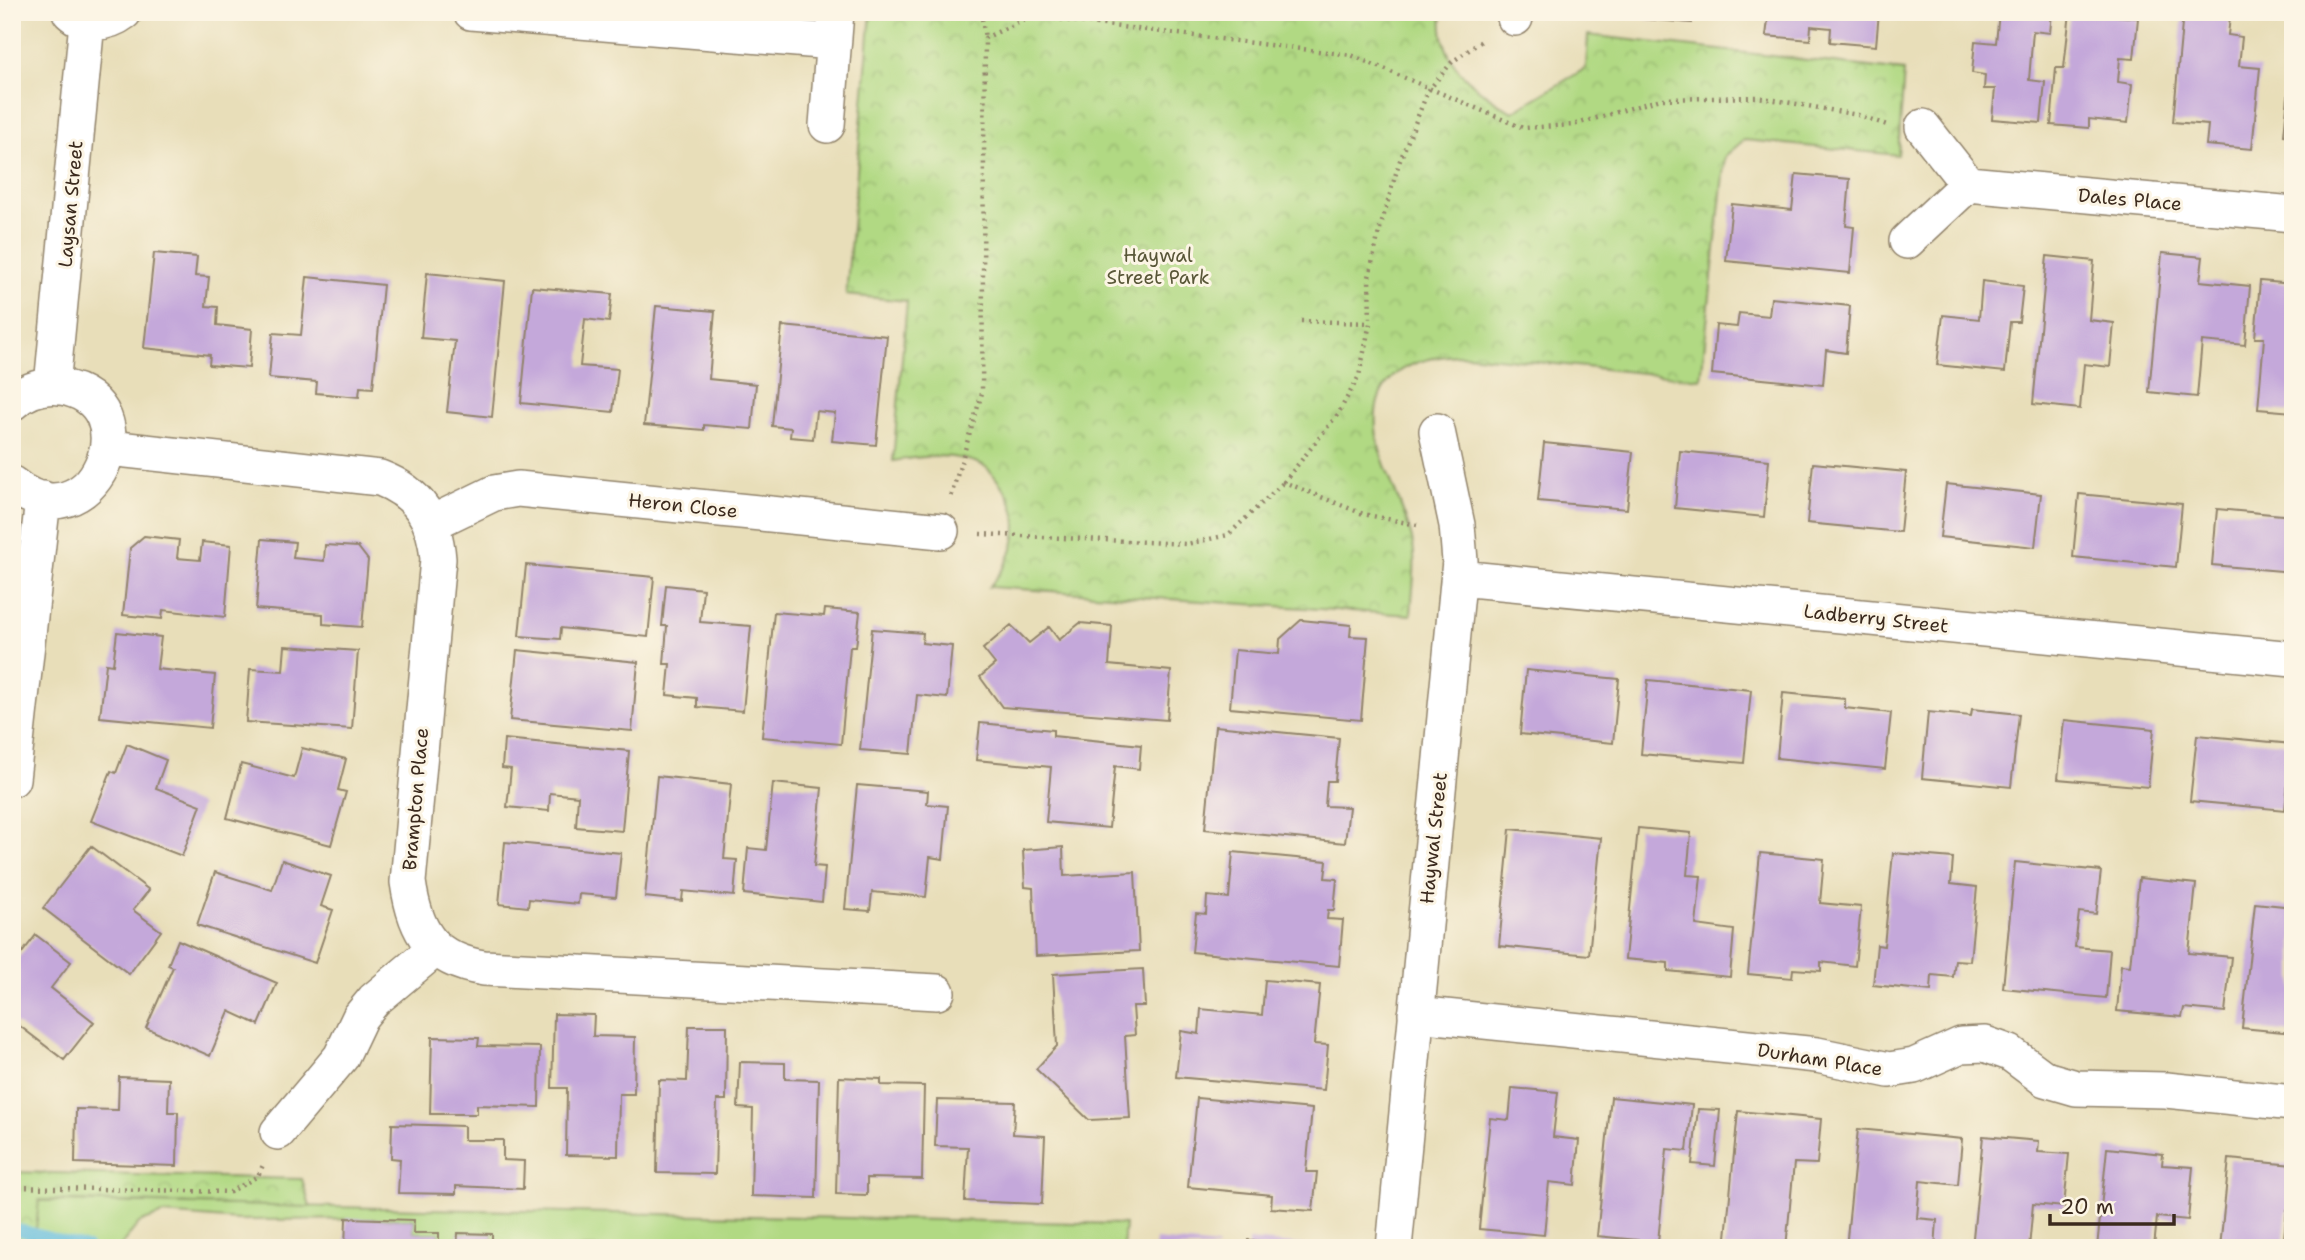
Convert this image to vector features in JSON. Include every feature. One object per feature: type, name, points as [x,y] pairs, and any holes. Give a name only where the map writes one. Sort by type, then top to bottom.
[{"type":"street","points":[[78,17],[110,20],[124,12]]},
{"type":"street","points":[[471,12],[834,27],[827,125]]},
{"type":"street","name":"Laysan Street","points":[[52,386],[78,17]]},
{"type":"street","points":[[1907,241],[1968,184],[1923,127]]},
{"type":"street","name":"Dales Place","points":[[1968,184],[2293,214]]},
{"type":"street","points":[[12,403],[35,389],[52,386],[71,389],[88,398],[100,412],[108,430],[109,448],[104,467],[94,482],[80,493],[62,499],[43,499],[27,495],[12,484]]},
{"type":"street","name":"Haywal Street","points":[[1394,1248],[1459,578],[1460,543],[1437,431]]},
{"type":"street","name":"Brampton Place","points":[[109,448],[380,478],[412,494],[432,523],[437,541],[437,579],[408,881],[415,916],[435,949]]},
{"type":"street","name":"Heron Close","points":[[432,523],[494,493],[518,489],[941,531]]},
{"type":"street","points":[[12,779],[43,499]]},
{"type":"street","name":"Ladberry Street","points":[[1459,578],[2293,659]]},
{"type":"street","points":[[278,1132],[332,1068],[360,1017],[374,1000],[435,949],[463,965],[484,968],[937,992]]},
{"type":"street","name":"Durham Place","points":[[1416,1014],[1816,1055],[1889,1070],[1914,1066],[1961,1045],[1985,1044],[2010,1053],[2045,1079],[2076,1088],[2166,1090],[2293,1103]]},
{"type":"path","points":[[981,12],[985,38],[982,393],[941,531],[1018,538],[1187,544],[1228,535],[1284,482],[1309,454],[1348,395],[1359,376],[1370,323],[1369,277],[1379,232],[1399,163],[1428,91],[1452,62],[1515,15]]},
{"type":"path","points":[[985,38],[1029,14],[1351,55],[1428,91],[1523,128],[1573,125],[1661,99],[1758,97],[1858,115],[1905,131],[1923,127]]},
{"type":"path","points":[[1301,321],[1370,323]]},
{"type":"path","points":[[1284,482],[1363,514],[1392,522],[1457,525]]},
{"type":"path","points":[[12,1187],[230,1192],[258,1176],[278,1132]]},
{"type":"green space","name":"Haywal Street Park","points":[[871,12],[1442,12],[1445,46],[1460,72],[1512,112],[1586,68],[1588,35],[1904,71],[1898,155],[1744,140],[1725,156],[1701,379],[1468,355],[1425,360],[1394,376],[1383,389],[1377,406],[1376,426],[1383,461],[1408,524],[1413,545],[1411,615],[989,587],[1006,563],[1015,538],[1016,524],[1009,498],[988,469],[972,461],[938,456],[893,461],[907,301],[846,295]]},
{"type":"green space","points":[[12,1172],[302,1179],[310,1207],[39,1200],[34,1248],[12,1248]]},
{"type":"green space","points":[[12,1200],[1125,1224],[1123,1248],[492,1248],[492,1234],[458,1233],[457,1246],[439,1246],[439,1233],[413,1233],[414,1220],[410,1219],[238,1220],[163,1214],[139,1223],[119,1248],[12,1248]]},
{"type":"building","points":[[1644,12],[1693,12],[1692,23],[1644,19]]},
{"type":"building","points":[[1769,12],[1879,12],[1876,46],[1830,42],[1831,28],[1811,26],[1810,40],[1766,36]]},
{"type":"building","points":[[1999,12],[2052,12],[2050,33],[2033,31],[2029,80],[2045,82],[2041,123],[1992,119],[1995,89],[1984,89],[1985,75],[1972,73],[1975,41],[1996,43]]},
{"type":"building","points":[[2070,12],[2118,12],[2117,16],[2138,18],[2134,59],[2120,58],[2118,82],[2132,84],[2128,123],[2089,119],[2089,128],[2051,125],[2056,68],[2064,68]]},
{"type":"building","points":[[2183,13],[2230,17],[2228,35],[2242,37],[2239,66],[2260,68],[2252,149],[2206,145],[2208,125],[2173,122]]},
{"type":"building","points":[[2293,68],[2293,136],[2284,135]]},
{"type":"building","points":[[1796,174],[1850,179],[1846,226],[1854,227],[1850,273],[1726,261],[1732,204],[1792,210]]},
{"type":"building","points":[[154,253],[197,257],[195,276],[209,277],[206,306],[218,307],[217,325],[252,329],[249,368],[209,365],[210,355],[144,348]]},
{"type":"building","points":[[2162,253],[2203,257],[2200,281],[2250,286],[2245,345],[2202,341],[2197,397],[2149,392]]},
{"type":"building","points":[[2047,256],[2094,261],[2089,320],[2114,323],[2110,367],[2084,364],[2080,409],[2033,404]]},
{"type":"building","points":[[427,273],[505,281],[492,417],[447,412],[455,341],[421,338]]},
{"type":"building","points":[[307,277],[383,285],[373,388],[360,387],[359,397],[316,393],[317,382],[269,378],[273,333],[301,335]]},
{"type":"building","points":[[1982,281],[2023,286],[2019,322],[2010,322],[2005,372],[1937,365],[1943,315],[1979,319]]},
{"type":"building","points":[[2260,281],[2293,284],[2293,412],[2258,409],[2264,338],[2255,338]]},
{"type":"building","points":[[532,287],[612,294],[609,322],[585,319],[580,366],[618,369],[613,412],[521,403]]},
{"type":"building","points":[[1771,298],[1850,306],[1846,353],[1826,350],[1823,385],[1712,374],[1716,325],[1737,327],[1739,313],[1769,316]]},
{"type":"building","points":[[656,306],[715,311],[709,379],[756,384],[752,429],[704,425],[704,430],[644,425]]},
{"type":"building","points":[[782,326],[887,336],[876,445],[832,441],[835,413],[816,411],[813,439],[790,437],[791,428],[772,426]]},
{"type":"building","points":[[1544,443],[1633,452],[1627,509],[1538,501]]},
{"type":"building","points":[[1680,451],[1769,460],[1764,517],[1675,508]]},
{"type":"building","points":[[1813,463],[1906,472],[1900,532],[1807,523]]},
{"type":"building","points":[[1946,484],[2041,494],[2035,547],[1940,537]]},
{"type":"building","points":[[2079,494],[2182,504],[2176,567],[2073,557]]},
{"type":"building","points":[[2217,509],[2293,516],[2293,572],[2212,565]]},
{"type":"building","points":[[144,536],[179,540],[177,558],[200,560],[202,542],[231,545],[225,617],[163,610],[162,619],[123,615],[130,548]]},
{"type":"building","points":[[262,539],[295,542],[293,558],[324,561],[325,545],[358,547],[368,560],[362,627],[323,624],[323,614],[256,609]]},
{"type":"building","points":[[526,565],[654,577],[648,637],[561,628],[560,639],[519,636]]},
{"type":"building","points":[[666,585],[703,589],[700,622],[751,626],[743,711],[697,707],[697,698],[667,695],[670,664],[664,664],[667,626],[662,626]]},
{"type":"building","points":[[825,609],[860,612],[856,647],[850,647],[841,744],[762,737],[774,612],[824,616]]},
{"type":"building","points":[[1301,620],[1351,625],[1350,636],[1368,637],[1361,720],[1230,708],[1235,650],[1279,654],[1280,639]]},
{"type":"building","points":[[1080,623],[1112,626],[1109,665],[1171,671],[1167,720],[1002,707],[980,677],[995,664],[983,649],[1011,625],[1029,643],[1049,627],[1059,640]]},
{"type":"building","points":[[872,629],[923,633],[922,643],[952,646],[947,698],[917,695],[911,754],[860,750]]},
{"type":"building","points":[[117,632],[161,637],[157,669],[215,675],[210,728],[100,717],[106,664],[113,665]]},
{"type":"building","points":[[285,646],[358,651],[352,729],[246,722],[250,669],[283,671]]},
{"type":"building","points":[[517,650],[638,662],[632,731],[510,720]]},
{"type":"building","points":[[1526,670],[1619,679],[1613,743],[1520,734]]},
{"type":"building","points":[[1648,680],[1751,690],[1744,763],[1641,754]]},
{"type":"building","points":[[1783,693],[1845,699],[1845,708],[1891,713],[1885,769],[1777,758]]},
{"type":"building","points":[[1972,709],[2019,714],[2011,787],[1922,778],[1928,712],[1971,716]]},
{"type":"building","points":[[2064,720],[2154,729],[2148,787],[2058,779]]},
{"type":"building","points":[[980,723],[1053,730],[1053,736],[1141,745],[1139,769],[1115,766],[1109,828],[1046,822],[1051,767],[976,760]]},
{"type":"building","points":[[1215,726],[1339,738],[1335,781],[1327,781],[1325,806],[1349,807],[1345,843],[1205,829]]},
{"type":"building","points":[[2197,735],[2292,744],[2285,810],[2190,801]]},
{"type":"building","points":[[504,739],[629,751],[622,831],[576,827],[578,796],[550,793],[549,811],[507,807],[511,769],[502,768]]},
{"type":"building","points":[[127,744],[166,760],[156,788],[201,805],[182,856],[91,821],[111,771],[116,773]]},
{"type":"building","points":[[302,748],[346,759],[338,790],[346,792],[331,845],[227,818],[241,764],[294,778]]},
{"type":"building","points":[[657,776],[731,784],[724,859],[737,860],[734,896],[683,891],[682,901],[645,897]]},
{"type":"building","points":[[773,783],[822,788],[814,866],[825,867],[822,902],[744,894],[748,848],[766,850]]},
{"type":"building","points":[[857,785],[928,791],[927,804],[948,806],[943,859],[930,857],[926,897],[872,892],[870,911],[845,909]]},
{"type":"building","points":[[1638,828],[1691,833],[1687,875],[1701,876],[1696,925],[1734,930],[1730,977],[1668,971],[1668,963],[1625,959]]},
{"type":"building","points":[[1510,829],[1601,838],[1589,955],[1499,946]]},
{"type":"building","points":[[505,842],[621,853],[616,897],[579,894],[578,904],[529,899],[528,907],[499,904]]},
{"type":"building","points":[[91,846],[149,890],[133,910],[161,931],[129,974],[43,908]]},
{"type":"building","points":[[1063,847],[1064,876],[1135,872],[1139,951],[1036,956],[1033,888],[1025,887],[1023,850]]},
{"type":"building","points":[[1233,852],[1327,861],[1325,878],[1337,879],[1334,910],[1328,910],[1327,919],[1343,920],[1339,966],[1192,952],[1196,913],[1206,914],[1207,896],[1229,898]]},
{"type":"building","points":[[1760,853],[1824,859],[1820,903],[1861,907],[1855,966],[1821,962],[1821,971],[1793,969],[1792,978],[1748,974]]},
{"type":"building","points":[[1893,853],[1953,858],[1951,884],[1977,887],[1970,961],[1955,960],[1953,977],[1932,975],[1931,991],[1873,985],[1877,945],[1884,946]]},
{"type":"building","points":[[282,860],[331,876],[321,906],[333,910],[315,963],[197,925],[215,872],[272,890]]},
{"type":"building","points":[[2015,862],[2101,871],[2096,914],[2079,912],[2075,947],[2110,950],[2106,998],[2003,988]]},
{"type":"building","points":[[2139,878],[2196,884],[2189,953],[2231,957],[2225,1012],[2184,1008],[2182,1017],[2117,1011],[2121,965],[2130,966]]},
{"type":"building","points":[[2255,903],[2293,907],[2293,1033],[2242,1028]]},
{"type":"building","points":[[36,935],[71,962],[51,988],[94,1022],[64,1060],[12,1020],[12,966]]},
{"type":"building","points":[[178,940],[277,983],[259,1025],[229,1011],[210,1056],[146,1028],[173,967],[168,965]]},
{"type":"building","points":[[1143,969],[1145,1006],[1133,1006],[1135,1035],[1125,1036],[1130,1118],[1089,1120],[1036,1069],[1057,1046],[1053,974]]},
{"type":"building","points":[[1265,980],[1320,985],[1314,1044],[1328,1045],[1324,1090],[1176,1077],[1181,1031],[1199,1034],[1201,1009],[1262,1015]]},
{"type":"building","points":[[554,1014],[594,1015],[593,1036],[635,1037],[634,1094],[619,1094],[618,1156],[566,1155],[567,1088],[552,1088]]},
{"type":"building","points":[[689,1026],[727,1026],[726,1100],[717,1100],[715,1174],[657,1173],[659,1080],[687,1081]]},
{"type":"building","points":[[432,1037],[479,1038],[478,1046],[540,1047],[539,1107],[477,1105],[477,1114],[430,1114]]},
{"type":"building","points":[[740,1062],[785,1063],[785,1079],[819,1080],[816,1198],[751,1196],[753,1109],[738,1108]]},
{"type":"building","points":[[119,1077],[169,1079],[168,1112],[178,1112],[177,1166],[75,1163],[76,1109],[118,1110]]},
{"type":"building","points":[[839,1077],[881,1079],[881,1085],[924,1086],[922,1179],[867,1178],[867,1195],[836,1194]]},
{"type":"building","points":[[1512,1088],[1558,1092],[1553,1137],[1579,1140],[1575,1185],[1549,1182],[1544,1235],[1479,1229],[1490,1118],[1509,1120]]},
{"type":"building","points":[[1611,1097],[1692,1105],[1687,1151],[1667,1149],[1658,1242],[1597,1236]]},
{"type":"building","points":[[1197,1098],[1312,1109],[1306,1172],[1317,1172],[1313,1211],[1271,1208],[1272,1195],[1188,1187]]},
{"type":"building","points":[[937,1100],[1015,1102],[1013,1134],[1045,1136],[1042,1204],[965,1201],[968,1147],[935,1146]]},
{"type":"building","points":[[1698,1109],[1720,1110],[1715,1166],[1692,1164]]},
{"type":"building","points":[[1738,1111],[1821,1119],[1817,1164],[1794,1163],[1786,1248],[1725,1248]]},
{"type":"building","points":[[392,1124],[464,1126],[464,1140],[503,1140],[503,1160],[524,1161],[523,1189],[456,1186],[456,1194],[398,1193],[400,1159],[391,1158]]},
{"type":"building","points":[[1858,1129],[1962,1139],[1958,1185],[1920,1181],[1917,1218],[1937,1220],[1935,1248],[1846,1248]]},
{"type":"building","points":[[1983,1136],[2039,1141],[2038,1152],[2069,1154],[2064,1207],[2033,1204],[2029,1248],[1972,1248]]},
{"type":"building","points":[[2107,1148],[2163,1154],[2162,1165],[2193,1167],[2188,1220],[2157,1217],[2154,1248],[2097,1248]]},
{"type":"building","points":[[2229,1159],[2293,1165],[2293,1211],[2287,1210],[2283,1248],[2220,1248]]},
{"type":"building","points":[[346,1218],[414,1220],[413,1233],[439,1233],[439,1248],[345,1248]]},
{"type":"building","points":[[458,1233],[492,1234],[492,1248],[457,1248]]},
{"type":"building","points":[[1156,1240],[1217,1246],[1217,1248],[1155,1248]]},
{"type":"building","points":[[1248,1240],[1305,1245],[1304,1248],[1248,1248]]},
{"type":"waterway","points":[[12,1228],[87,1248]]}]
